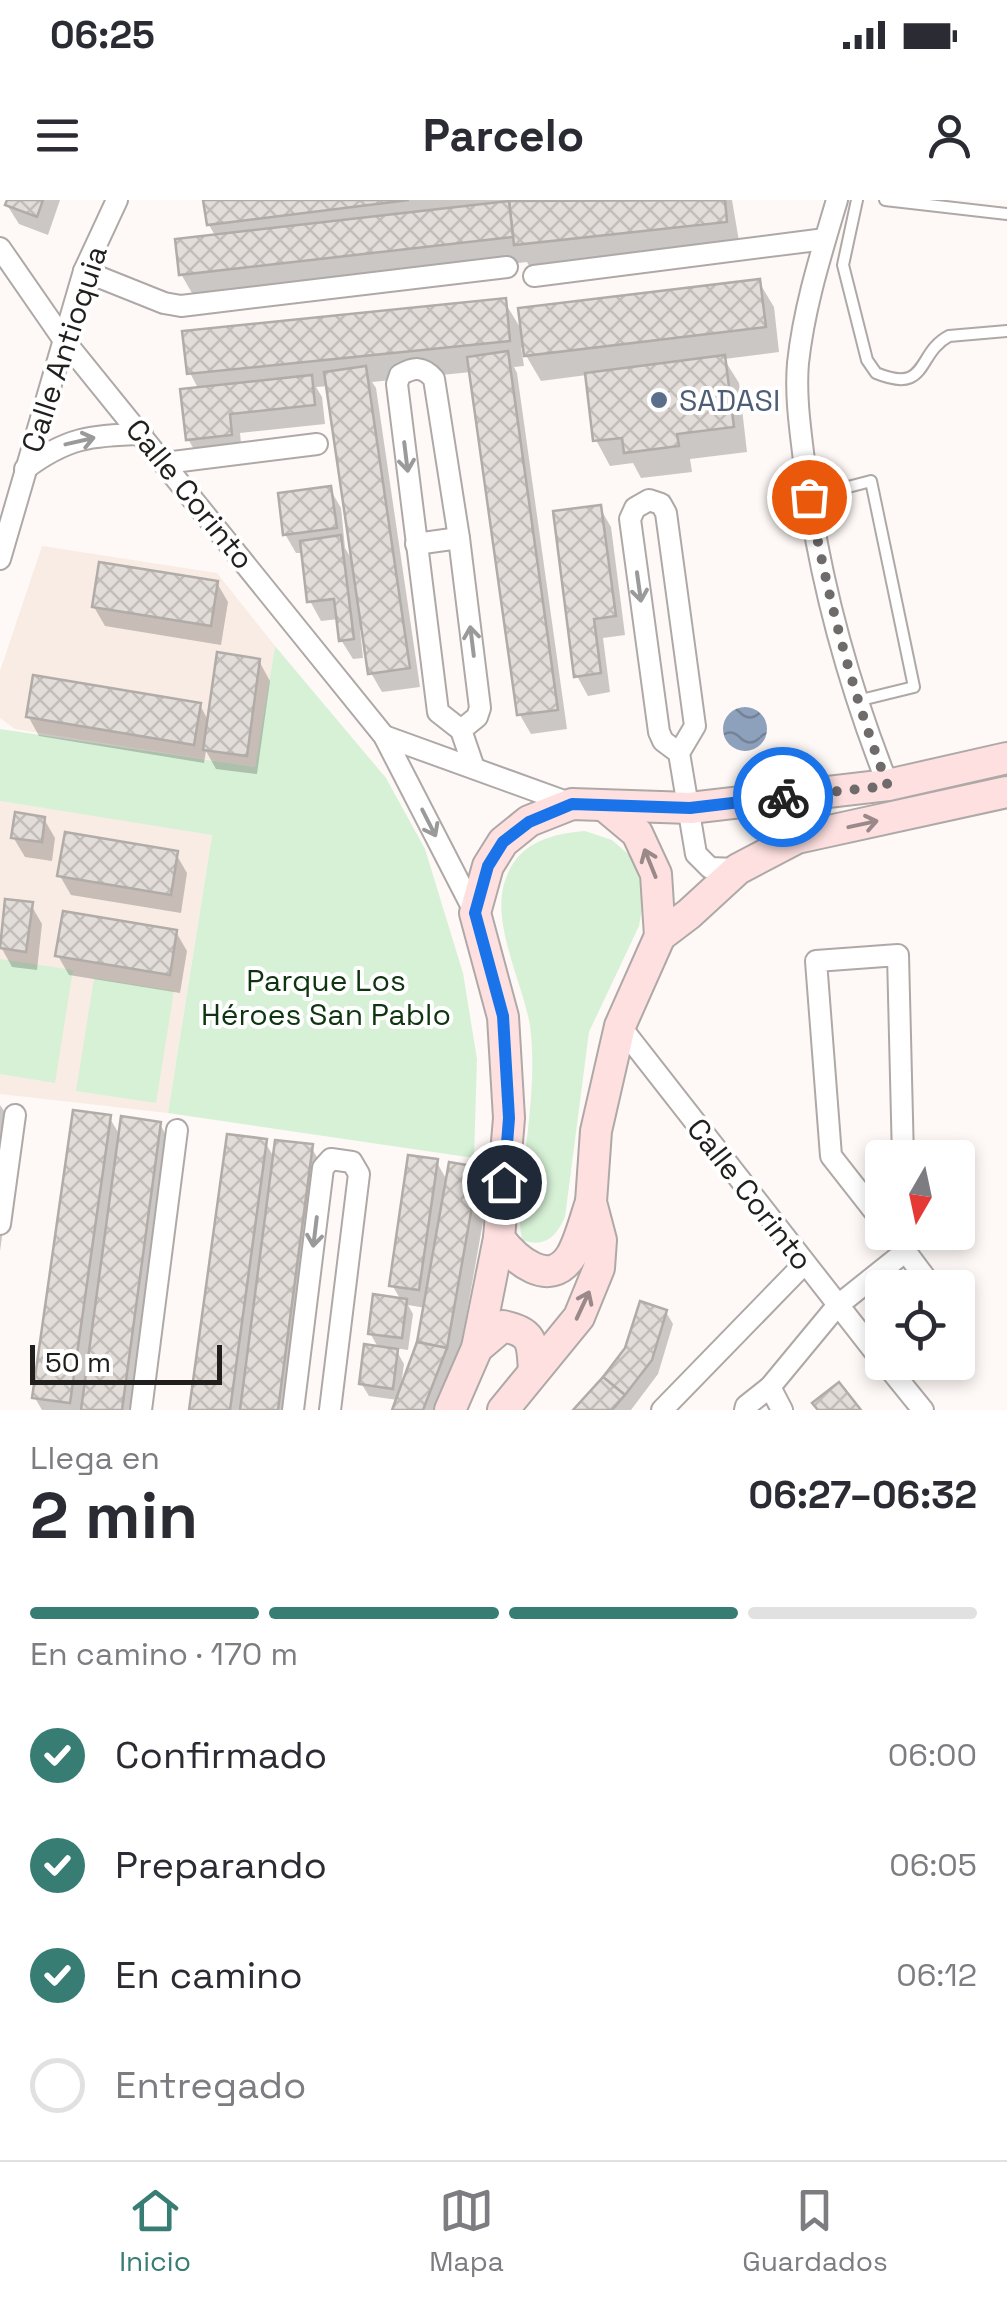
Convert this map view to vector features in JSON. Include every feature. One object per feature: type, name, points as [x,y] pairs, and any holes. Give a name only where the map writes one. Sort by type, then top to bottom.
[{"type":"street","name":"Calle Antioquia","points":[[0,558],[6,513],[25,469],[84,271],[117,200]]},
{"type":"street","points":[[837,200],[806,306],[798,366],[798,417],[829,602],[857,702],[888,786]]},
{"type":"street","points":[[534,276],[825,239]]},
{"type":"street","name":"Calle Corinto","points":[[0,248],[63,339],[384,736],[475,913]]},
{"type":"street","points":[[84,271],[181,306],[507,266]]},
{"type":"street","points":[[461,730],[477,717],[480,708],[459,538],[434,379],[427,370],[412,368],[400,374],[397,384],[438,712],[461,730],[474,768]]},
{"type":"street","points":[[25,469],[52,448],[83,438],[142,434]]},
{"type":"street","points":[[165,463],[317,444]]},
{"type":"street","points":[[679,753],[695,726],[666,513],[661,504],[650,500],[635,508],[630,520],[658,732],[679,753],[696,854],[710,868],[738,869]]},
{"type":"street","points":[[416,544],[459,538]]},
{"type":"street","points":[[384,736],[572,804],[606,807],[690,808],[888,786],[1007,758]]},
{"type":"street","points":[[660,936],[738,869],[797,838],[1007,792]]},
{"type":"street","points":[[450,1410],[477,1348],[499,1238],[509,1118],[503,1016],[475,913],[488,866],[503,842],[529,822],[572,804]]},
{"type":"street","points":[[503,1410],[579,1317],[599,1268],[601,1240],[592,1202],[596,1131],[620,1026],[660,936],[656,874],[637,834],[606,807]]},
{"type":"street","points":[[865,1200],[830,1156],[816,961],[898,955],[903,1140]]},
{"type":"street","name":"Calle Corinto","points":[[620,1026],[865,1340]]},
{"type":"street","points":[[0,1224],[15,1115]]},
{"type":"street","points":[[141,1410],[177,1130]]},
{"type":"street","points":[[292,1410],[323,1168],[331,1159],[352,1162],[359,1174],[330,1410]]},
{"type":"street","points":[[499,1238],[514,1258],[530,1269],[552,1270],[570,1258],[592,1202]]},
{"type":"street","points":[[745,1410],[770,1387],[838,1306],[898,1250]]},
{"type":"street","points":[[662,1410],[804,1264]]},
{"type":"street","points":[[477,1348],[503,1326],[522,1330],[532,1343],[534,1371]]},
{"type":"street","points":[[302,1335],[340,1340]]},
{"type":"street","name":"Calle Corinto","points":[[898,1380],[923,1410]]},
{"type":"street","points":[[770,1387],[782,1410]]},
{"type":"lane","points":[[857,200],[843,264],[867,360],[876,373],[906,380],[919,373],[941,340],[949,336],[1007,331]]},
{"type":"lane","points":[[885,200],[1007,214]]},
{"type":"lane","points":[[809,497],[871,481],[914,687],[857,702]]},
{"type":"shaded area","points":[[42,546],[217,573],[275,646],[255,767],[15,729],[0,718],[0,671]]},
{"type":"shaded area","points":[[0,801],[212,834],[168,1113],[0,1094]]},
{"type":"green space","name":"Parque Los Héroes San Pablo","points":[[275,646],[386,778],[425,849],[463,973],[477,1059],[474,1158],[168,1113],[212,835],[0,801],[0,729],[255,767]]},
{"type":"green space","points":[[585,831],[612,840],[635,860],[645,893],[639,926],[589,1032],[565,1217],[549,1239],[537,1243],[522,1240],[520,1211],[532,1043],[504,932],[502,895],[512,866],[528,848],[548,838]]},
{"type":"green space","points":[[0,959],[73,970],[55,1083],[0,1074]]},
{"type":"green space","points":[[94,978],[174,991],[156,1103],[76,1091]]},
{"type":"water","points":[[745,707],[761,713],[767,729],[761,745],[745,751],[729,745],[723,729],[729,713]]},
{"type":"building","points":[[7,200],[43,200],[37,217],[5,205]]},
{"type":"building","points":[[203,200],[409,200],[207,225]]},
{"type":"building","points":[[725,200],[727,222],[514,245],[509,201]]},
{"type":"building","points":[[509,201],[513,237],[179,275],[175,239]]},
{"type":"building","points":[[760,279],[766,327],[524,356],[518,308]]},
{"type":"building","points":[[506,298],[510,341],[187,374],[182,331]]},
{"type":"building","points":[[508,351],[558,710],[517,715],[467,357]]},
{"type":"building","name":"SADASI","points":[[725,355],[734,427],[677,434],[679,446],[624,453],[622,438],[593,441],[585,373]]},
{"type":"building","points":[[366,366],[410,668],[368,674],[324,372]]},
{"type":"building","points":[[312,375],[315,405],[230,414],[232,435],[186,440],[180,389]]},
{"type":"building","points":[[331,486],[337,528],[283,535],[278,493]]},
{"type":"building","points":[[601,505],[616,616],[594,619],[601,673],[574,677],[553,511]]},
{"type":"building","points":[[341,535],[354,639],[339,641],[334,599],[307,602],[300,541]]},
{"type":"building","points":[[99,562],[218,581],[211,626],[92,607]]},
{"type":"building","points":[[217,652],[260,659],[247,756],[203,750]]},
{"type":"building","points":[[33,675],[201,703],[194,745],[26,717]]},
{"type":"building","points":[[15,812],[45,817],[42,842],[11,838]]},
{"type":"building","points":[[65,832],[178,851],[171,895],[57,876]]},
{"type":"building","points":[[5,899],[33,902],[26,952],[0,948]]},
{"type":"building","points":[[63,911],[177,930],[170,975],[55,956]]},
{"type":"building","points":[[73,1110],[111,1115],[70,1403],[32,1398]]},
{"type":"building","points":[[121,1116],[161,1122],[122,1410],[81,1410]]},
{"type":"building","points":[[227,1134],[267,1139],[230,1410],[189,1410]]},
{"type":"building","points":[[275,1140],[313,1144],[278,1410],[240,1410]]},
{"type":"building","points":[[408,1155],[438,1159],[419,1290],[389,1286]]},
{"type":"building","points":[[449,1162],[479,1167],[447,1348],[417,1342]]},
{"type":"building","points":[[373,1294],[407,1299],[402,1338],[368,1334]]},
{"type":"building","points":[[640,1301],[667,1310],[652,1360],[625,1395],[603,1377],[625,1348]]},
{"type":"building","points":[[417,1342],[447,1348],[423,1410],[392,1410]]},
{"type":"building","points":[[364,1344],[398,1349],[393,1389],[359,1384]]},
{"type":"building","points":[[603,1377],[625,1395],[612,1410],[573,1410]]},
{"type":"building","points":[[839,1382],[861,1410],[818,1410],[812,1403]]},
{"type":"way so far","points":[[783,797],[888,786],[857,702],[829,602],[809,497]]},
{"type":"place","name":"SADASI","points":[[659,400]]},
{"type":"route","points":[[504,1182],[509,1118],[503,1016],[475,913],[488,866],[503,842],[529,822],[572,804],[690,808],[783,797]]}]
